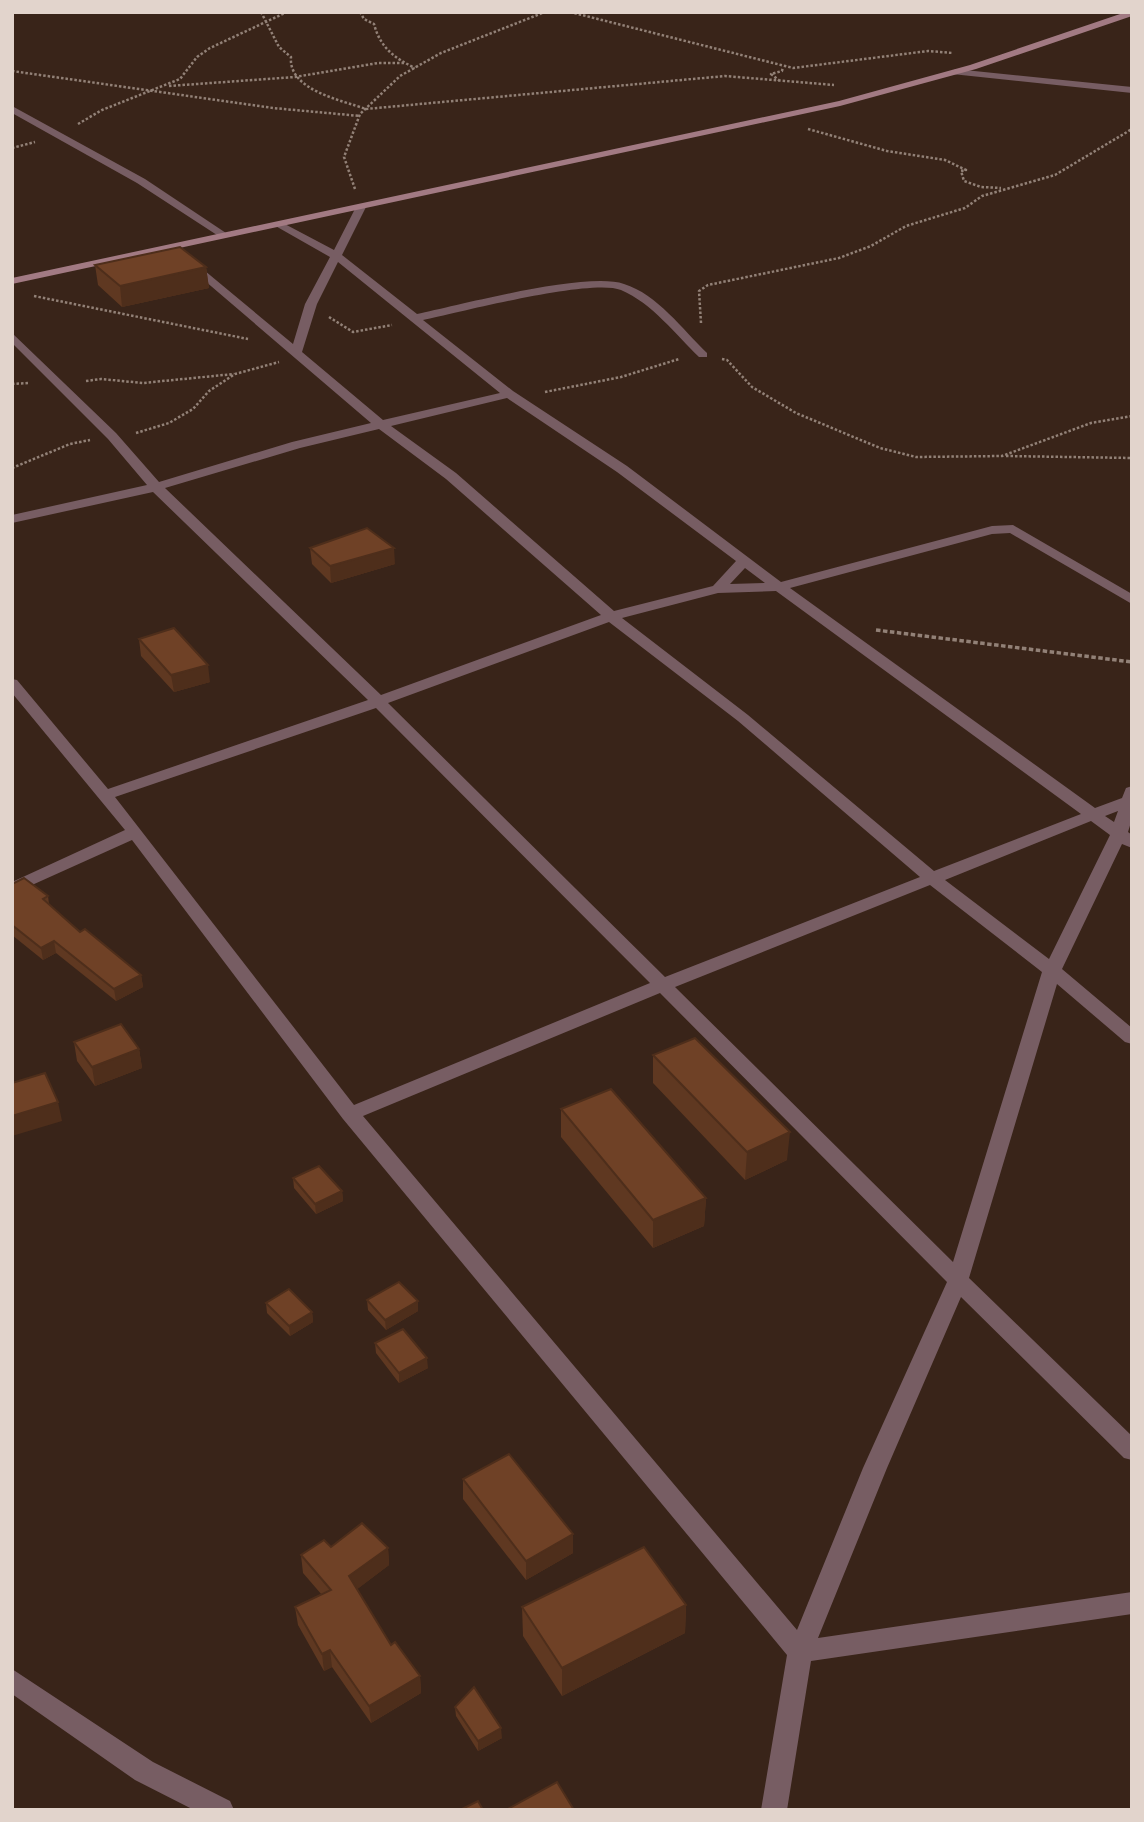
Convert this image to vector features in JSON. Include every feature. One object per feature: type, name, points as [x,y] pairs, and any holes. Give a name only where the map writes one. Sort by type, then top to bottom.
[{"type":"main road","points":[[12,281],[766,119],[985,64],[1132,13]]},
{"type":"street","points":[[955,72],[1132,90]]},
{"type":"street","points":[[12,109],[62,136],[225,235]]},
{"type":"street","points":[[295,352],[311,304],[361,207]]},
{"type":"street","points":[[277,224],[337,256],[509,394],[622,469],[779,587],[1125,838]]},
{"type":"street","points":[[171,247],[380,424],[451,476],[611,616],[743,718],[933,879],[1052,970],[1132,1038]]},
{"type":"street","points":[[415,318],[570,288],[601,284],[620,285],[703,355]]},
{"type":"street","points":[[12,336],[112,436],[156,487],[662,985],[957,1283],[1132,1451]]},
{"type":"street","points":[[12,519],[156,487],[380,424],[509,394]]},
{"type":"street","points":[[105,795],[377,702],[611,616],[718,589],[779,587],[1002,528],[1024,535],[1132,600]]},
{"type":"street","points":[[718,589],[745,560]]},
{"type":"street","points":[[12,682],[135,832],[350,1114],[800,1652]]},
{"type":"street","points":[[350,1114],[662,985],[1093,815],[1130,796]]},
{"type":"street","points":[[774,1810],[800,1652],[875,1468],[957,1283],[1052,970],[1125,838],[1130,796]]},
{"type":"street","points":[[12,888],[135,832]]},
{"type":"street","points":[[800,1652],[1132,1602]]},
{"type":"street","points":[[12,1680],[144,1770],[221,1810]]},
{"type":"path","points":[[261,12],[279,47],[291,57],[290,68],[295,77],[321,93],[366,109],[591,86],[726,76],[834,85]]},
{"type":"path","points":[[62,136],[88,116],[159,90],[184,76],[200,54],[241,29],[286,12]]},
{"type":"path","points":[[360,12],[364,19],[374,24],[376,38],[383,49],[415,68]]},
{"type":"path","points":[[361,207],[344,157],[360,116],[366,109],[400,76],[441,53],[545,12]]},
{"type":"path","points":[[570,12],[697,42],[783,67],[928,51],[950,52],[985,64]]},
{"type":"path","points":[[165,86],[295,77],[378,63],[404,63]]},
{"type":"path","points":[[780,82],[771,74],[782,71],[783,67]]},
{"type":"path","points":[[12,71],[122,82],[260,107],[360,116]]},
{"type":"path","points":[[766,119],[887,151],[945,160],[966,170],[961,172],[964,181],[981,187],[1004,189]]},
{"type":"path","points":[[703,355],[699,290],[708,285],[839,258],[872,246],[906,226],[965,208],[982,196],[1055,175],[1132,129]]},
{"type":"path","points":[[26,294],[295,352]]},
{"type":"path","points":[[311,304],[354,332],[415,318]]},
{"type":"path","points":[[12,384],[58,380],[77,383],[101,379],[143,383],[235,373],[295,352]]},
{"type":"path","points":[[509,394],[550,392],[703,355],[727,360],[752,387],[796,413],[880,448],[916,457],[1132,457]]},
{"type":"path","points":[[12,468],[70,443],[150,430],[169,423],[193,409],[209,391],[235,373]]},
{"type":"path","points":[[1002,456],[1091,423],[1132,416]]},
{"type":"path","points":[[832,624],[1132,662]]},
{"type":"building","points":[[180,247],[206,267],[120,286],[95,265]]},
{"type":"building","points":[[367,528],[394,548],[330,566],[310,548]]},
{"type":"building","points":[[174,628],[208,665],[171,675],[139,639]]},
{"type":"building","points":[[24,878],[48,896],[43,899],[80,932],[85,929],[141,975],[114,989],[54,941],[41,948],[12,925],[12,884]]},
{"type":"building","points":[[121,1024],[139,1049],[92,1067],[74,1042]]},
{"type":"building","points":[[695,1038],[790,1132],[747,1152],[653,1055]]},
{"type":"building","points":[[45,1073],[58,1102],[12,1116],[12,1083]]},
{"type":"building","points":[[611,1089],[706,1198],[653,1220],[561,1109]]},
{"type":"building","points":[[319,1166],[342,1191],[315,1204],[293,1178]]},
{"type":"building","points":[[399,1282],[418,1301],[385,1320],[367,1300]]},
{"type":"building","points":[[289,1289],[312,1312],[289,1326],[266,1303]]},
{"type":"building","points":[[403,1329],[427,1358],[399,1373],[375,1343]]},
{"type":"building","points":[[509,1454],[573,1534],[526,1561],[463,1479]]},
{"type":"building","points":[[362,1523],[388,1548],[349,1576],[391,1645],[395,1642],[420,1676],[369,1706],[330,1650],[322,1654],[295,1607],[331,1590],[301,1555],[324,1540],[331,1547]]},
{"type":"building","points":[[644,1547],[686,1605],[562,1668],[522,1607]]},
{"type":"building","points":[[474,1687],[501,1728],[478,1741],[455,1707]]},
{"type":"building","points":[[557,1782],[574,1810],[506,1810]]},
{"type":"building","points":[[478,1801],[483,1810],[460,1810]]}]
